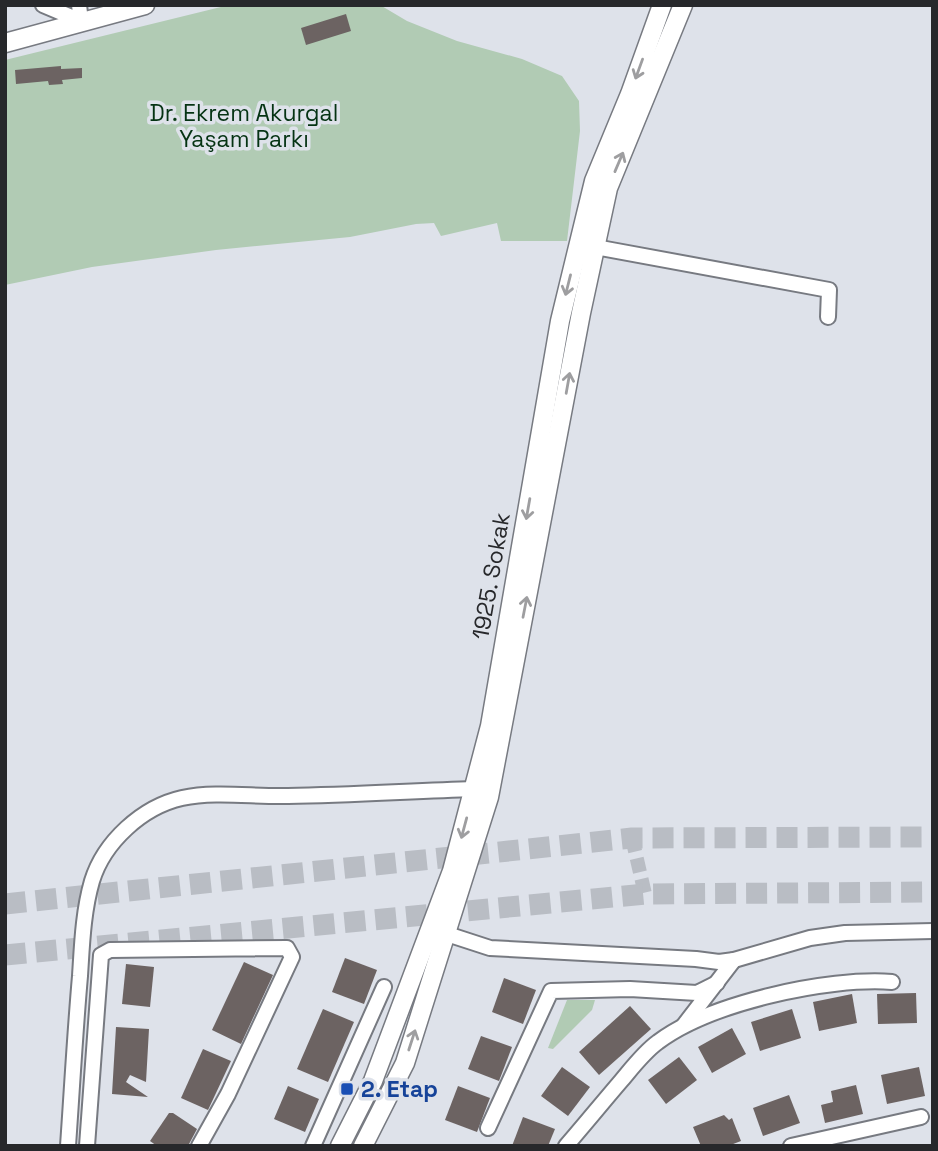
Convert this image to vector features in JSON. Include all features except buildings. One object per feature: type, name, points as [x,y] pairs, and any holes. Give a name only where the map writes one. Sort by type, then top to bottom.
[{"type":"main road","points":[[5,43],[80,13],[145,5]]},
{"type":"main road","name":"1925. Sokak","points":[[340,1146],[373,1081],[452,871],[491,726],[559,321],[594,181],[630,94],[662,5]]},
{"type":"main road","name":"1925. Sokak","points":[[363,1146],[405,1063],[489,797],[608,188],[683,5]]},
{"type":"street","points":[[43,5],[80,13]]},
{"type":"street","points":[[595,247],[829,290],[828,317]]},
{"type":"street","points":[[68,1146],[86,905],[93,879],[102,860],[113,842],[131,824],[150,811],[181,799],[213,795],[286,796],[474,789]]},
{"type":"street","points":[[447,934],[490,947],[719,962],[810,938],[858,932],[933,931]]},
{"type":"street","points":[[87,1146],[101,955],[110,950],[287,948],[292,957],[229,1094],[199,1146]]},
{"type":"street","points":[[681,1029],[734,960]]},
{"type":"street","points":[[566,1146],[657,1042],[681,1029],[705,1017],[788,991],[869,980],[892,982]]},
{"type":"street","points":[[488,1128],[551,991],[631,989],[697,993],[717,983]]},
{"type":"street","points":[[313,1146],[384,986]]},
{"type":"street","points":[[791,1146],[920,1117]]},
{"type":"green space","name":"Dr. Ekrem Akurgal Yaşam Parkı","points":[[229,5],[380,5],[407,21],[457,41],[522,59],[562,76],[579,101],[580,131],[567,241],[501,241],[497,223],[441,236],[434,223],[416,224],[350,237],[216,250],[92,267],[5,285],[5,60]]},
{"type":"green space","points":[[567,1000],[595,1000],[592,1010],[553,1049],[548,1048]]},
{"type":"tunnel","points":[[5,904],[632,838],[933,837]]},
{"type":"tunnel","points":[[632,838],[645,894]]},
{"type":"tunnel","points":[[5,955],[645,894],[933,892]]},
{"type":"place","name":"2. Etap","points":[[347,1089]]}]
